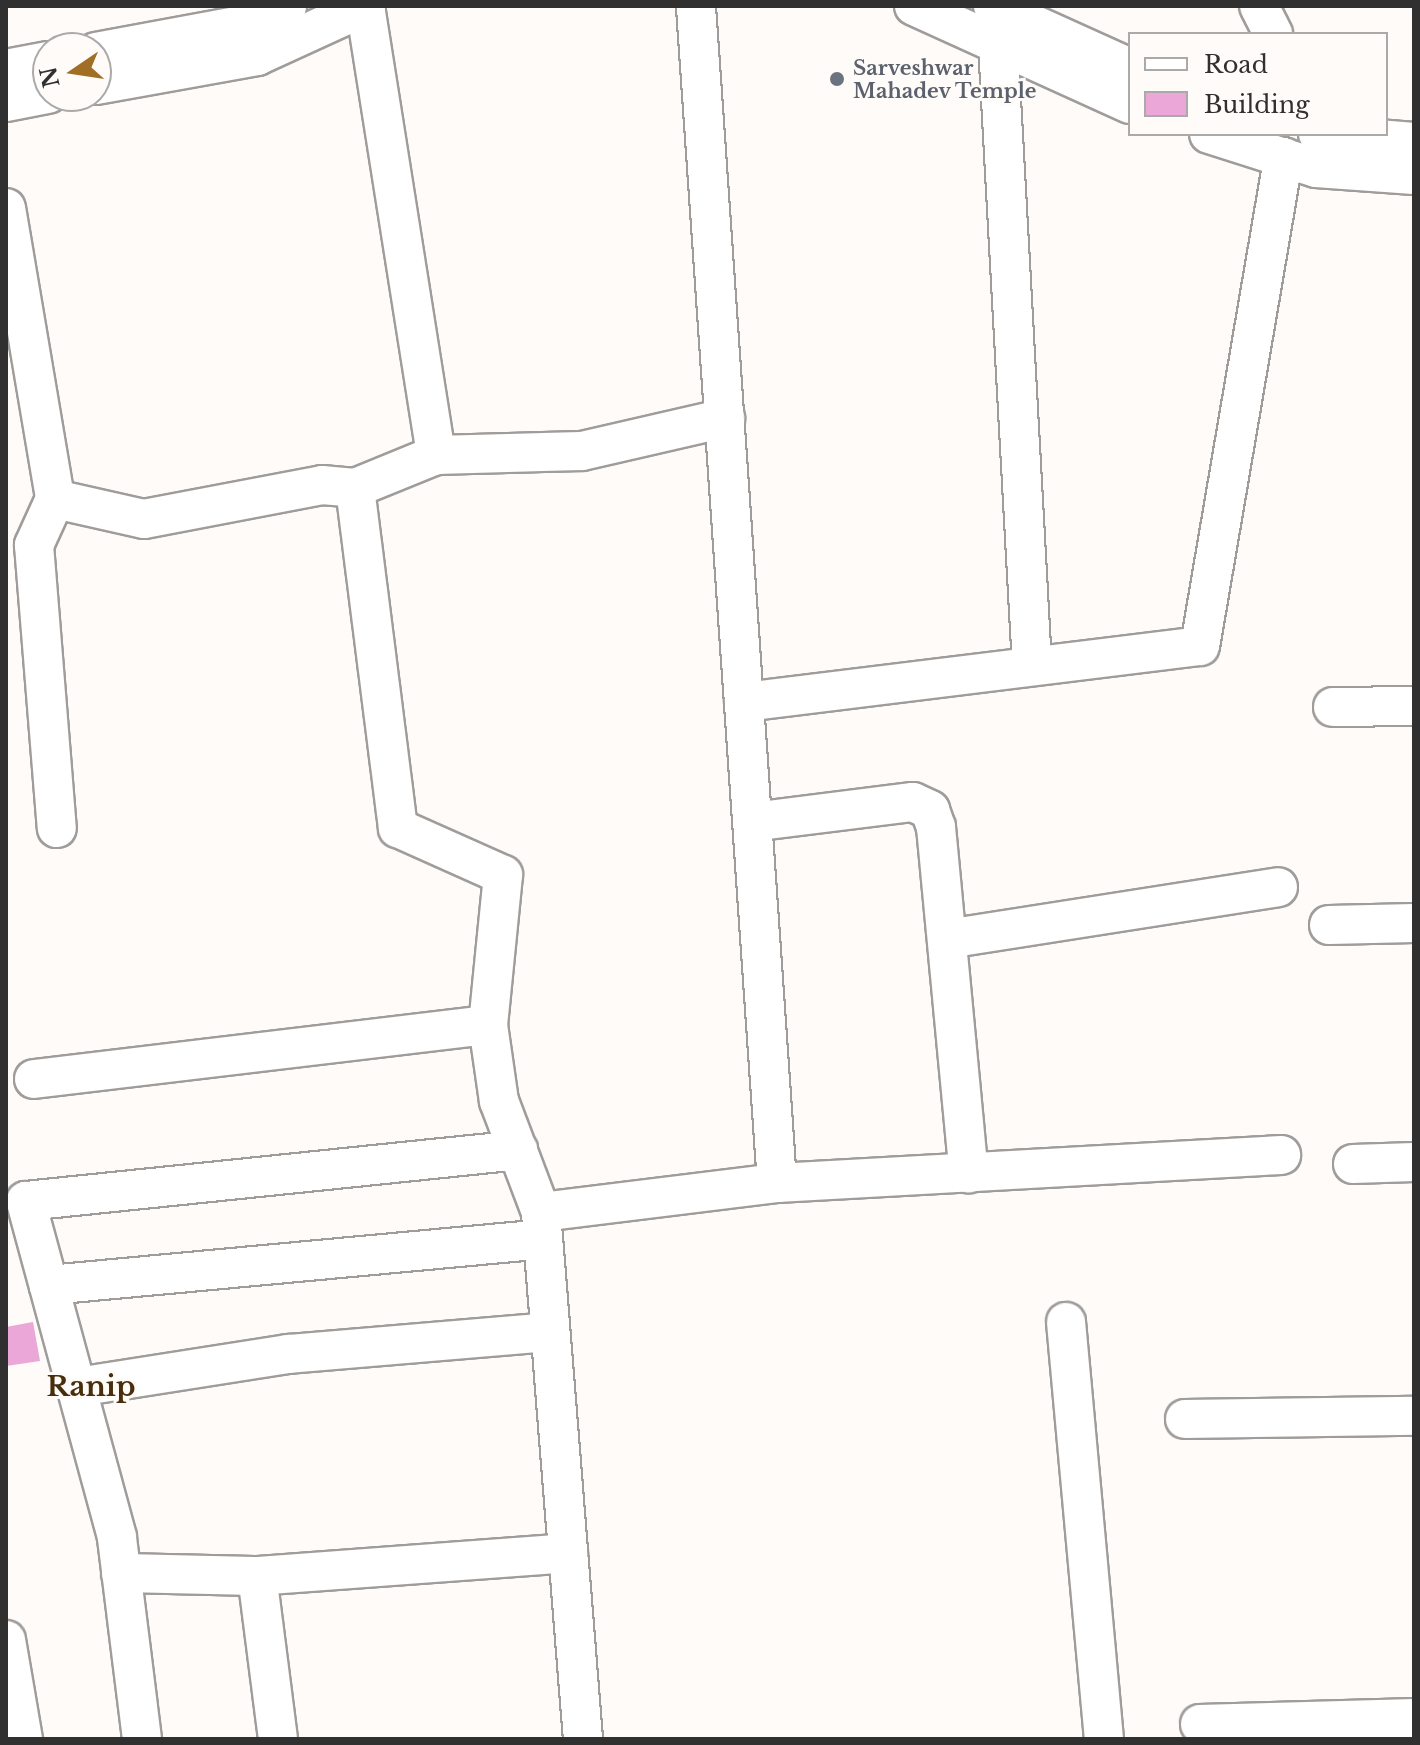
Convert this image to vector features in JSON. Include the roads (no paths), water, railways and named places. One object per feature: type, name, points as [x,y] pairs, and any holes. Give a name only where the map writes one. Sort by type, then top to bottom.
[{"type":"street","points":[[112,49],[247,24],[287,6]]},
{"type":"street","points":[[112,82],[257,56],[365,6],[436,455]]},
{"type":"street","points":[[696,6],[777,1183]]},
{"type":"street","points":[[914,6],[1128,103]]},
{"type":"street","points":[[993,6],[1128,67]]},
{"type":"street","points":[[1259,6],[1272,32]]},
{"type":"street","points":[[998,44],[1032,666]]},
{"type":"street","points":[[6,69],[32,64]]},
{"type":"street","points":[[6,102],[32,97]]},
{"type":"street","points":[[1216,136],[1316,168],[1414,175]]},
{"type":"street","points":[[1344,136],[1414,142]]},
{"type":"street","points":[[744,702],[1200,646],[1284,157]]},
{"type":"street","points":[[6,208],[55,499],[34,545],[57,828]]},
{"type":"street","points":[[55,499],[144,519],[322,485],[355,488],[436,455],[582,451],[725,418]]},
{"type":"street","points":[[355,488],[398,828],[503,875],[488,1025],[499,1101],[542,1225],[583,1739]]},
{"type":"street","points":[[1333,707],[1414,706]]},
{"type":"street","points":[[752,822],[913,802],[930,810],[936,827],[969,1173]]},
{"type":"street","points":[[947,939],[1278,887]]},
{"type":"street","points":[[1329,925],[1414,923]]},
{"type":"street","points":[[34,1079],[488,1025]]},
{"type":"street","points":[[142,1739],[117,1537],[26,1201],[518,1150]]},
{"type":"street","points":[[49,1285],[542,1225],[777,1183],[1281,1155]]},
{"type":"street","points":[[1353,1164],[1414,1162]]},
{"type":"street","points":[[1066,1322],[1104,1739]]},
{"type":"street","points":[[77,1387],[288,1354],[550,1332]]},
{"type":"street","points":[[1185,1419],[1414,1416]]},
{"type":"street","points":[[121,1573],[257,1576],[568,1553]]},
{"type":"street","points":[[257,1576],[278,1739]]},
{"type":"street","points":[[6,1640],[23,1739]]},
{"type":"street","points":[[1200,1724],[1414,1718]]},
{"type":"place","name":"Sarveshwar Mahadev Temple","points":[[837,79]]},
{"type":"district","name":"Ranip","points":[[91,1387]]}]
